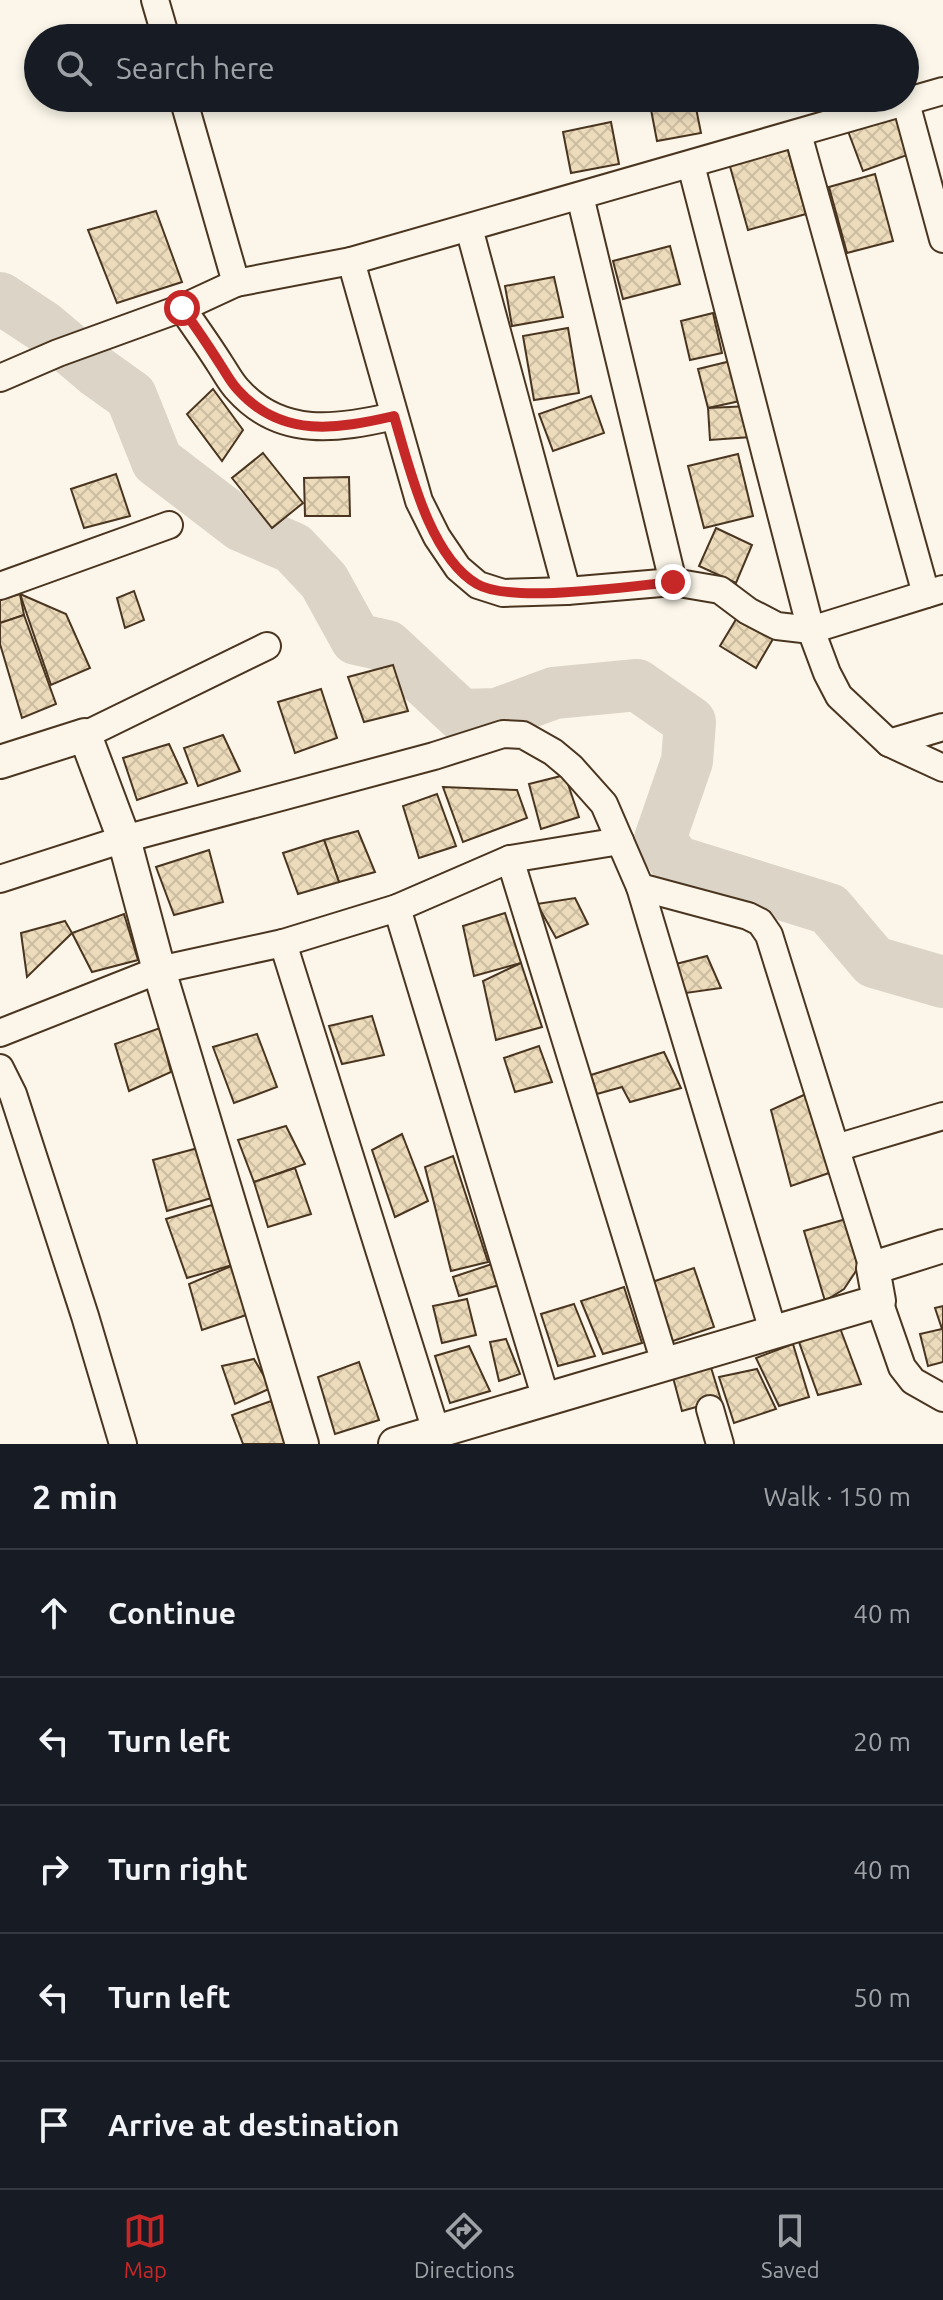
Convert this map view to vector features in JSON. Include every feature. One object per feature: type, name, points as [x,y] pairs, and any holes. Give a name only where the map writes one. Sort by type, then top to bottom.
[{"type":"street","points":[[155,0],[162,24]]},
{"type":"street","points":[[919,99],[943,91]]},
{"type":"street","points":[[187,112],[236,283]]},
{"type":"street","points":[[0,378],[182,308],[236,283],[351,261],[875,112]]},
{"type":"street","points":[[908,112],[943,239]]},
{"type":"street","points":[[351,261],[419,501],[437,537],[458,568],[478,585],[503,593],[673,582],[720,590],[748,611],[777,626],[811,630],[934,591],[798,134]]},
{"type":"street","points":[[691,165],[811,630],[827,673],[839,696],[889,743],[943,768]]},
{"type":"street","points":[[580,196],[673,582]]},
{"type":"street","points":[[469,228],[567,591]]},
{"type":"street","points":[[182,308],[238,391],[288,424],[352,426],[394,416]]},
{"type":"street","points":[[0,586],[169,525]]},
{"type":"street","points":[[0,762],[85,735],[267,646]]},
{"type":"street","points":[[889,743],[943,727]]},
{"type":"street","points":[[0,879],[124,839],[434,756],[503,734],[523,735],[553,752],[604,804],[640,887],[773,1331]]},
{"type":"street","points":[[85,735],[124,839],[159,970],[302,1444]]},
{"type":"street","points":[[0,1033],[159,970],[283,943],[397,908],[510,859],[620,841]]},
{"type":"street","points":[[510,859],[665,1363]]},
{"type":"street","points":[[640,887],[748,916],[760,922],[769,935],[873,1268],[879,1301],[902,1367],[913,1381],[943,1398]]},
{"type":"street","points":[[397,908],[546,1399]]},
{"type":"street","points":[[283,943],[436,1431]]},
{"type":"street","points":[[0,1068],[13,1094],[123,1444]]},
{"type":"street","points":[[836,1148],[943,1116]]},
{"type":"street","points":[[873,1268],[943,1246]]},
{"type":"street","points":[[395,1444],[879,1301]]},
{"type":"street","points":[[710,1409],[720,1444]]},
{"type":"building","points":[[651,112],[697,112],[701,133],[657,141]]},
{"type":"building","points":[[896,114],[910,154],[863,171],[848,131]]},
{"type":"building","points":[[611,122],[619,164],[571,173],[563,132]]},
{"type":"building","points":[[787,147],[806,214],[748,230],[729,163]]},
{"type":"building","points":[[875,174],[893,241],[847,253],[829,187]]},
{"type":"building","points":[[156,211],[182,282],[117,303],[88,230]]},
{"type":"building","points":[[670,246],[680,284],[623,299],[613,261]]},
{"type":"building","points":[[554,277],[563,317],[512,326],[505,286]]},
{"type":"building","points":[[713,313],[722,353],[690,360],[681,321]]},
{"type":"building","points":[[568,328],[579,393],[534,400],[523,336]]},
{"type":"building","points":[[739,359],[749,399],[708,408],[698,369]]},
{"type":"building","points":[[213,389],[243,430],[222,461],[187,414]]},
{"type":"building","points":[[591,396],[604,433],[553,451],[539,414]]},
{"type":"building","points":[[750,406],[751,437],[710,440],[708,408]]},
{"type":"building","points":[[263,453],[303,503],[272,528],[232,478]]},
{"type":"building","points":[[738,454],[753,516],[704,528],[688,466]]},
{"type":"building","points":[[116,474],[130,516],[84,528],[71,489]]},
{"type":"building","points":[[349,477],[350,516],[305,516],[304,478]]},
{"type":"building","points":[[716,528],[752,545],[736,583],[699,566]]},
{"type":"building","points":[[134,591],[144,620],[125,628],[117,598]]},
{"type":"building","points":[[20,594],[66,614],[90,668],[51,685]]},
{"type":"building","points":[[20,594],[24,615],[0,623],[0,600]]},
{"type":"building","points":[[741,611],[777,632],[756,668],[720,646]]},
{"type":"building","points":[[24,615],[56,704],[22,718],[0,644],[0,623]]},
{"type":"building","points":[[393,665],[408,711],[364,722],[348,677]]},
{"type":"building","points":[[321,689],[337,738],[295,753],[278,702]]},
{"type":"building","points":[[223,735],[240,771],[198,786],[184,748]]},
{"type":"building","points":[[169,744],[187,783],[137,800],[123,758]]},
{"type":"building","points":[[565,775],[579,817],[541,829],[529,784]]},
{"type":"building","points":[[443,787],[517,790],[527,818],[463,842]]},
{"type":"building","points":[[437,794],[456,846],[419,858],[403,806]]},
{"type":"building","points":[[358,831],[375,872],[339,882],[324,840]]},
{"type":"building","points":[[324,840],[339,882],[298,894],[283,853]]},
{"type":"building","points":[[209,850],[223,902],[174,915],[156,867]]},
{"type":"building","points":[[575,898],[588,924],[556,938],[537,904]]},
{"type":"building","points":[[505,913],[521,963],[474,976],[463,926]]},
{"type":"building","points":[[124,914],[138,960],[92,972],[72,933]]},
{"type":"building","points":[[65,921],[72,933],[27,977],[21,933]]},
{"type":"building","points":[[707,956],[721,988],[686,993],[676,964]]},
{"type":"building","points":[[521,963],[542,1027],[496,1040],[483,981]]},
{"type":"building","points":[[372,1016],[384,1055],[342,1064],[329,1026]]},
{"type":"building","points":[[160,1028],[171,1072],[129,1091],[115,1044]]},
{"type":"building","points":[[257,1034],[277,1087],[234,1103],[213,1047]]},
{"type":"building","points":[[539,1046],[552,1082],[515,1092],[504,1058]]},
{"type":"building","points":[[664,1052],[681,1088],[630,1102],[622,1087],[597,1094],[591,1075]]},
{"type":"building","points":[[806,1094],[829,1173],[791,1186],[771,1110]]},
{"type":"building","points":[[286,1126],[305,1164],[254,1182],[238,1140]]},
{"type":"building","points":[[402,1134],[428,1201],[395,1217],[372,1150]]},
{"type":"building","points":[[198,1148],[215,1197],[167,1211],[153,1160]]},
{"type":"building","points":[[453,1156],[488,1262],[451,1271],[425,1167]]},
{"type":"building","points":[[295,1168],[311,1214],[268,1227],[254,1182]]},
{"type":"building","points":[[212,1205],[236,1264],[187,1278],[166,1219]]},
{"type":"building","points":[[846,1219],[858,1268],[844,1289],[825,1301],[804,1231]]},
{"type":"building","points":[[495,1263],[503,1284],[459,1296],[453,1277]]},
{"type":"building","points":[[236,1264],[252,1313],[202,1330],[189,1284]]},
{"type":"building","points":[[694,1268],[714,1327],[670,1342],[652,1282]]},
{"type":"building","points":[[624,1287],[642,1343],[603,1354],[581,1301]]},
{"type":"building","points":[[467,1299],[476,1335],[442,1343],[433,1306]]},
{"type":"building","points":[[574,1304],[595,1356],[558,1366],[541,1314]]},
{"type":"building","points":[[943,1306],[943,1362],[928,1366],[920,1334],[942,1329],[935,1308]]},
{"type":"building","points":[[840,1328],[861,1384],[818,1395],[799,1342]]},
{"type":"building","points":[[506,1339],[520,1374],[499,1381],[490,1342]]},
{"type":"building","points":[[793,1344],[809,1397],[779,1406],[756,1358]]},
{"type":"building","points":[[469,1346],[490,1391],[450,1403],[435,1356]]},
{"type":"building","points":[[254,1359],[271,1388],[235,1404],[222,1366]]},
{"type":"building","points":[[709,1361],[721,1400],[682,1411],[671,1370]]},
{"type":"building","points":[[359,1362],[379,1420],[335,1434],[318,1377]]},
{"type":"building","points":[[757,1369],[776,1409],[734,1423],[719,1377]]},
{"type":"building","points":[[271,1401],[286,1444],[243,1444],[232,1415]]},
{"type":"waterway","points":[[0,298],[44,327],[131,396],[157,461],[242,526],[293,548],[324,581],[356,639],[387,646],[461,715],[497,714],[554,693],[637,685],[690,722],[687,761],[660,839],[675,861],[829,909],[874,962],[943,982]]},
{"type":"route","points":[[182,308],[238,391],[288,424],[352,426],[394,416],[419,501],[437,537],[458,568],[478,585],[503,593],[529,593],[673,582]]}]
